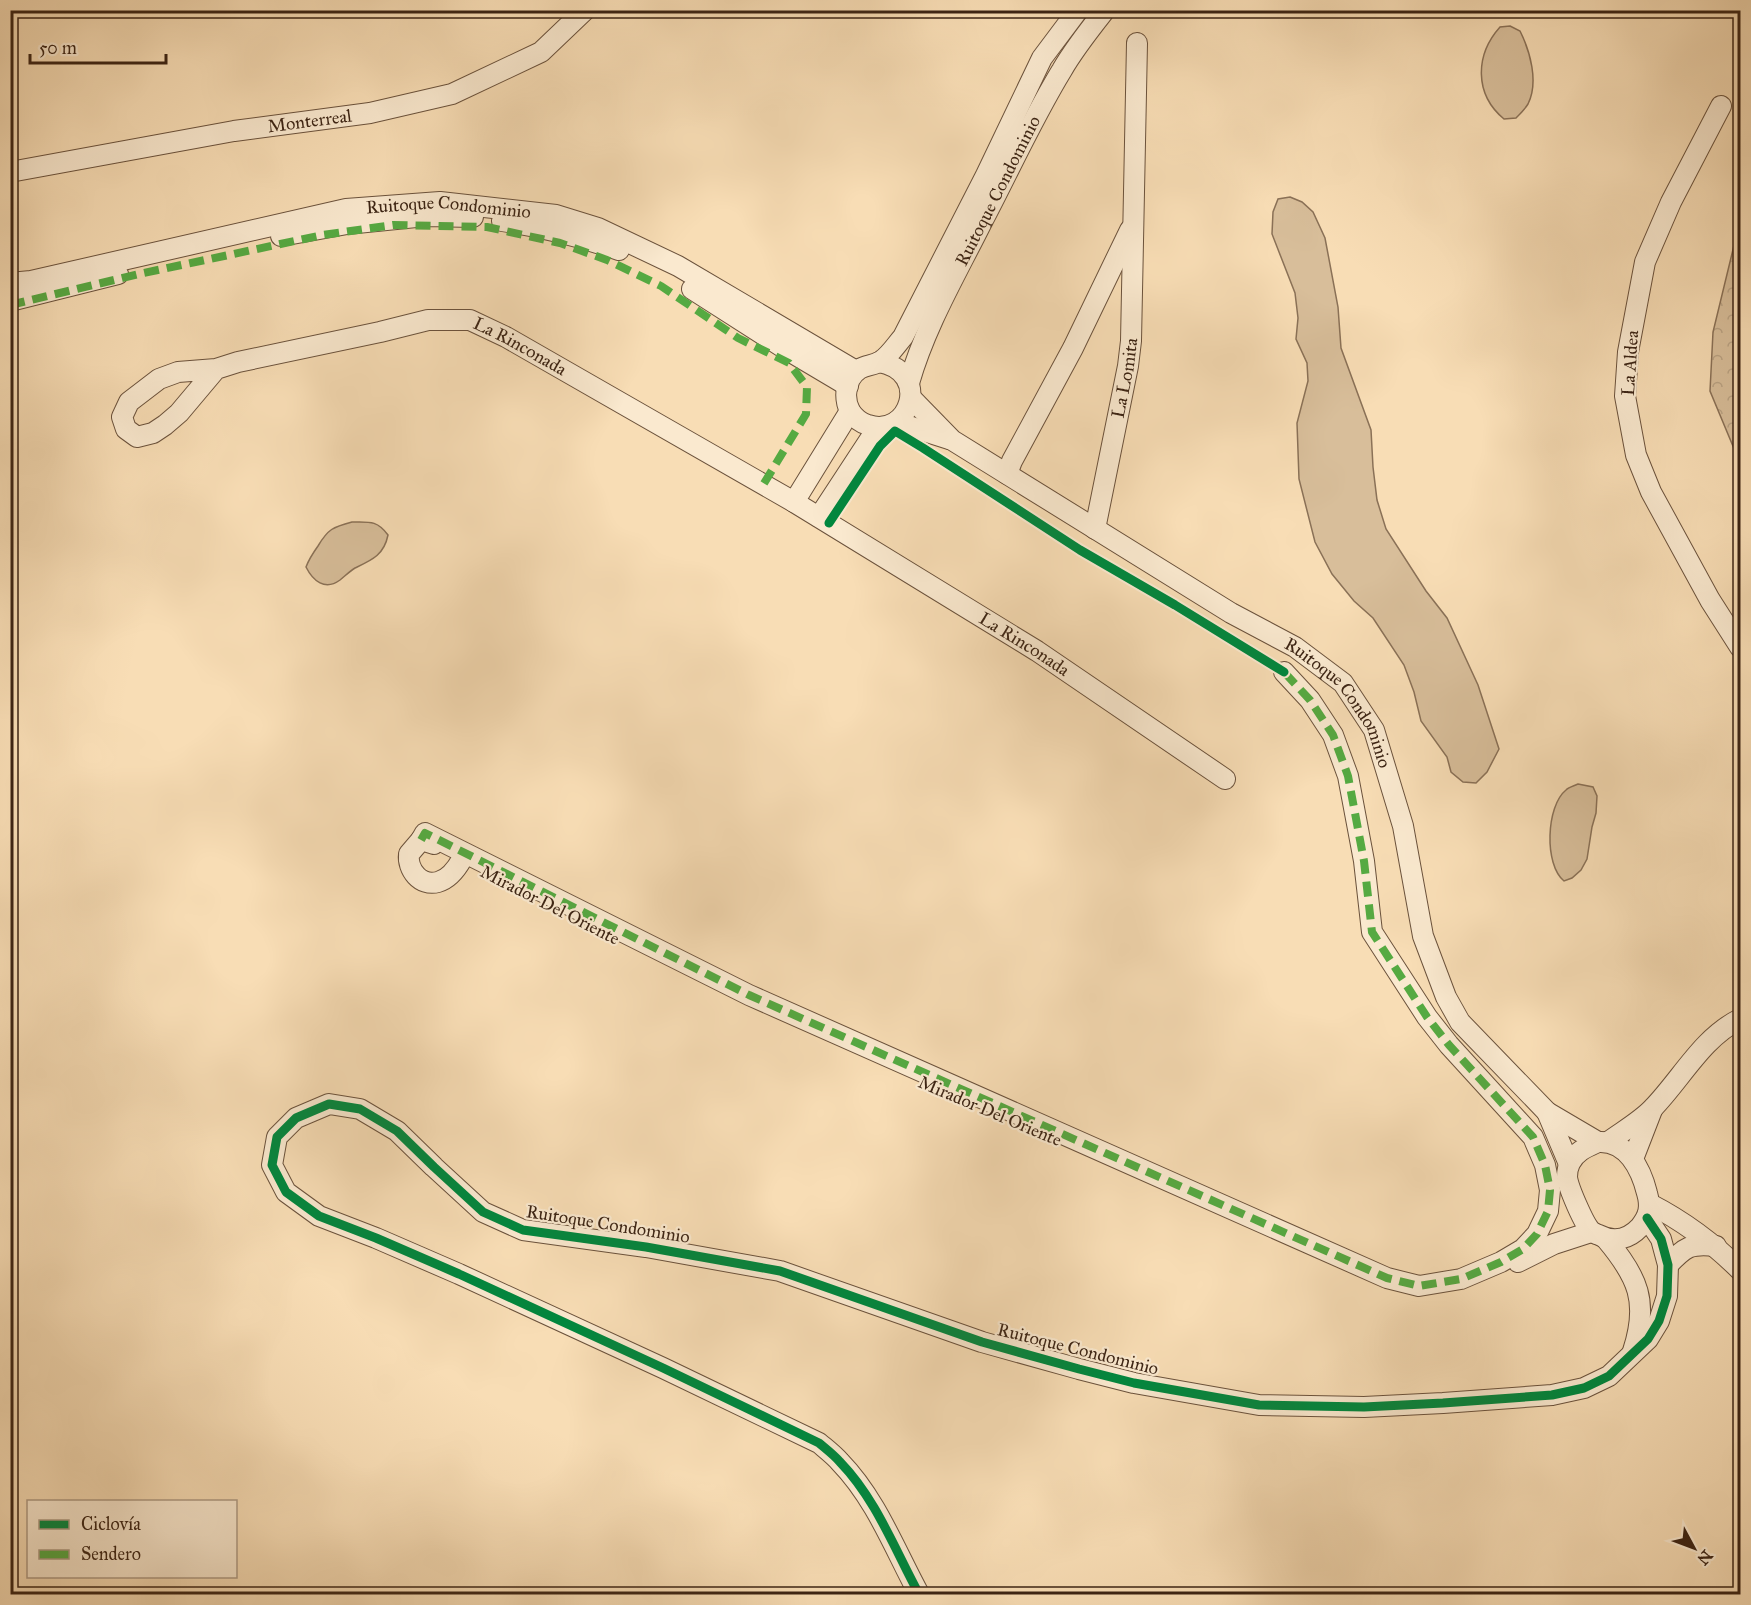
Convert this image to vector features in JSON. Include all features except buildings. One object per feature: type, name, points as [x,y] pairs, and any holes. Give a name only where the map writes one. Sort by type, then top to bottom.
[{"type":"street","name":"Monterreal","points":[[10,172],[234,131],[370,113],[452,94],[541,52],[585,10]]},
{"type":"street","name":"Ruitoque Condominio","points":[[852,379],[863,367],[879,362],[890,353],[903,337],[986,175],[1042,57],[1078,10]]},
{"type":"street","name":"Ruitoque Condominio","points":[[887,425],[903,416],[908,407],[917,354],[1038,114],[1062,69],[1085,35],[1106,10]]},
{"type":"street","name":"La Lomita","points":[[1095,529],[1131,341],[1137,43]]},
{"type":"street","name":"La Aldea","points":[[1722,106],[1671,202],[1645,262],[1628,352],[1625,396],[1636,455],[1651,492],[1710,600],[1740,647]]},
{"type":"street","name":"Ruitoque Condominio","points":[[10,283],[346,208],[440,202],[556,215],[598,228],[678,266],[852,379]]},
{"type":"street","name":"Ruitoque Condominio","points":[[10,301],[239,244],[347,224],[426,216],[476,217],[519,224],[596,242],[626,252],[676,279],[784,348],[852,379]]},
{"type":"street","name":"La Lomita","points":[[1007,474],[1012,460],[1073,348],[1133,225]]},
{"type":"street","name":"La Rinconada","points":[[216,369],[165,425],[153,433],[137,437],[126,429],[122,417],[129,402],[159,379],[178,372],[216,369],[238,362],[428,320],[470,320],[506,337],[819,517],[1037,651],[1225,779]]},
{"type":"street","name":"Ruitoque Condominio","points":[[879,362],[897,368],[904,374],[910,390],[952,440],[1231,613],[1295,646],[1342,683],[1374,730],[1403,826],[1423,936],[1446,997],[1460,1022],[1547,1112],[1603,1142],[1620,1147],[1633,1159],[1645,1185],[1648,1211],[1661,1239],[1668,1265],[1667,1296],[1659,1321],[1648,1339],[1609,1376],[1584,1388],[1552,1395],[1364,1407],[1259,1405],[1134,1383],[982,1342],[780,1271],[646,1247],[523,1230],[483,1212],[397,1131],[360,1109],[329,1104],[296,1118],[277,1137],[272,1165],[286,1192],[319,1216],[459,1274],[819,1443],[840,1462],[863,1490],[895,1545],[919,1594]]},
{"type":"street","points":[[794,502],[850,411],[847,402],[852,379]]},
{"type":"street","name":"Ruitoque Condominio","points":[[850,411],[862,423],[887,425],[952,440]]},
{"type":"street","points":[[819,517],[887,425]]},
{"type":"street","points":[[421,840],[425,833],[749,995],[1387,1278],[1419,1286],[1461,1279],[1523,1249],[1537,1234],[1548,1211],[1550,1190],[1545,1165],[1533,1137],[1449,1045],[1427,1017],[1372,932],[1364,861],[1348,776],[1333,735],[1310,700],[1284,672]]},
{"type":"street","name":"Mirador Del Oriente","points":[[462,859],[457,869],[438,882],[426,882],[419,879],[409,865],[409,854],[421,840],[444,848],[737,1001],[1212,1207],[1338,1266],[1412,1294],[1429,1296],[1445,1293],[1487,1279],[1528,1256]]},
{"type":"street","points":[[1569,1164],[1579,1151],[1603,1142],[1652,1110],[1700,1051],[1726,1026],[1740,1019]]},
{"type":"street","points":[[1633,1159],[1652,1110]]},
{"type":"street","name":"Ruitoque Condominio","points":[[1547,1112],[1569,1164],[1567,1176],[1578,1207],[1630,1270],[1638,1290],[1641,1312],[1639,1333],[1633,1353]]},
{"type":"street","name":"Ruitoque Condominio","points":[[1528,1256],[1549,1232],[1570,1188]]},
{"type":"street","points":[[1528,1256],[1554,1244],[1599,1235],[1621,1239],[1633,1234],[1648,1211],[1671,1215],[1716,1246],[1740,1270]]},
{"type":"street","points":[[1668,1265],[1679,1253],[1697,1244],[1716,1246]]},
{"type":"green space","points":[[1510,26],[1520,31],[1527,48],[1532,67],[1533,86],[1528,104],[1516,118],[1504,119],[1487,98],[1481,74],[1482,62],[1492,38],[1500,27]]},
{"type":"green space","points":[[1290,197],[1302,202],[1313,212],[1325,238],[1338,307],[1341,348],[1371,430],[1377,500],[1386,529],[1426,591],[1447,618],[1478,685],[1499,749],[1487,772],[1476,783],[1463,782],[1451,772],[1447,757],[1421,721],[1404,665],[1373,618],[1354,601],[1332,574],[1315,542],[1299,479],[1297,423],[1308,381],[1307,363],[1296,339],[1298,318],[1295,293],[1272,234],[1273,212],[1278,199]]},
{"type":"green space","points":[[1740,226],[1740,463],[1710,391],[1713,332]]},
{"type":"green space","points":[[352,522],[368,522],[380,527],[388,535],[384,547],[372,559],[335,583],[329,585],[320,583],[306,567],[310,559],[328,532]]},
{"type":"green space","points":[[1578,784],[1593,787],[1597,796],[1596,813],[1587,859],[1581,870],[1572,878],[1564,881],[1553,862],[1551,822],[1559,798],[1567,789]]},
{"type":"marked path","points":[[10,305],[139,274],[323,235],[393,225],[487,227],[560,243],[607,260],[661,286],[738,338],[789,363],[807,387],[806,414],[763,485]]},
{"type":"marked path","points":[[421,840],[425,833],[749,995],[1387,1278],[1419,1286],[1461,1279],[1501,1262],[1523,1249],[1537,1234],[1548,1211],[1550,1190],[1545,1165],[1533,1137],[1449,1045],[1427,1017],[1372,932],[1364,861],[1348,776],[1333,735],[1310,700],[1284,672]]},
{"type":"cycle path","points":[[829,523],[880,446],[895,431],[1080,550],[1284,672]]},
{"type":"cycle path","points":[[919,1594],[884,1525],[864,1492],[838,1459],[819,1443],[459,1274],[319,1216],[286,1192],[272,1165],[277,1137],[296,1118],[329,1104],[360,1109],[397,1131],[483,1212],[523,1230],[646,1247],[780,1271],[982,1342],[1134,1383],[1259,1405],[1364,1407],[1552,1395],[1584,1388],[1609,1376],[1648,1339],[1659,1321],[1667,1296],[1668,1265],[1661,1239],[1647,1218]]}]
